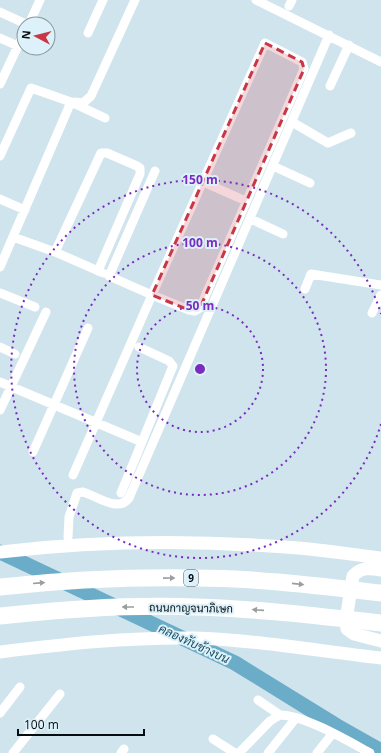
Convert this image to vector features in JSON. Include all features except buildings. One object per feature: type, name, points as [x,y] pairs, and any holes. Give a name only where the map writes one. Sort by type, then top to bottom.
[{"type":"highway","name":"9","points":[[0,587],[91,579],[195,578],[295,584],[381,593]]},
{"type":"highway","name":"ถนนกาญจนาภิเษก","points":[[0,616],[112,607],[195,607],[294,613],[381,623]]},
{"type":"main road","points":[[0,552],[48,546],[149,542],[286,547],[381,558]]},
{"type":"main road","points":[[381,570],[365,568],[357,571],[353,576],[346,620],[347,629],[354,634],[381,642]]},
{"type":"main road","points":[[0,652],[110,640],[194,638],[294,647],[375,657]]},
{"type":"street","points":[[31,16],[40,0]]},
{"type":"street","points":[[88,33],[103,0]]},
{"type":"street","points":[[71,102],[84,103],[92,96],[135,0]]},
{"type":"street","points":[[256,0],[381,62]]},
{"type":"street","points":[[0,12],[16,19]]},
{"type":"street","points":[[68,537],[69,516],[77,493],[83,492],[118,505],[126,503],[130,498],[329,35]]},
{"type":"street","points":[[0,38],[16,45]]},
{"type":"street","points":[[13,237],[55,252],[152,295],[195,311],[200,308],[304,65],[302,62],[265,43],[152,295],[95,423],[73,476]]},
{"type":"street","points":[[330,86],[349,45]]},
{"type":"street","points":[[0,84],[3,67],[16,49]]},
{"type":"street","points":[[0,156],[30,89],[32,88],[71,102],[105,118]]},
{"type":"street","points":[[0,267],[71,102]]},
{"type":"street","points":[[292,122],[328,143],[351,133]]},
{"type":"street","points":[[55,252],[101,153],[107,153],[137,166],[140,168],[140,174],[98,271]]},
{"type":"street","points":[[273,166],[310,183]]},
{"type":"street","points":[[109,276],[155,171]]},
{"type":"street","points":[[203,182],[246,201]]},
{"type":"street","points":[[0,199],[25,210]]},
{"type":"street","points":[[251,219],[283,234]]},
{"type":"street","points":[[305,289],[311,274],[381,285]]},
{"type":"street","points":[[0,293],[35,307]]},
{"type":"street","points":[[372,313],[381,295]]},
{"type":"street","points":[[0,410],[46,312]]},
{"type":"street","points":[[33,452],[88,328]]},
{"type":"street","points":[[0,347],[15,354]]},
{"type":"street","points":[[121,493],[173,366],[169,361],[139,347]]},
{"type":"street","points":[[0,382],[53,406],[142,442]]},
{"type":"street","points":[[0,713],[20,687]]},
{"type":"street","points":[[13,753],[60,694]]},
{"type":"street","points":[[258,700],[280,715],[296,718],[333,733],[370,753]]},
{"type":"street","points":[[239,753],[270,722],[280,715]]},
{"type":"street","points":[[268,753],[296,718]]},
{"type":"street","points":[[317,753],[333,733]]},
{"type":"street","points":[[213,739],[235,753]]},
{"type":"highlighted area","points":[[265,43],[302,62],[304,69],[200,308],[189,310],[152,295]]},
{"type":"waterway","name":"คลองทับช้างบน","points":[[0,552],[235,663],[337,726],[381,751]]}]
